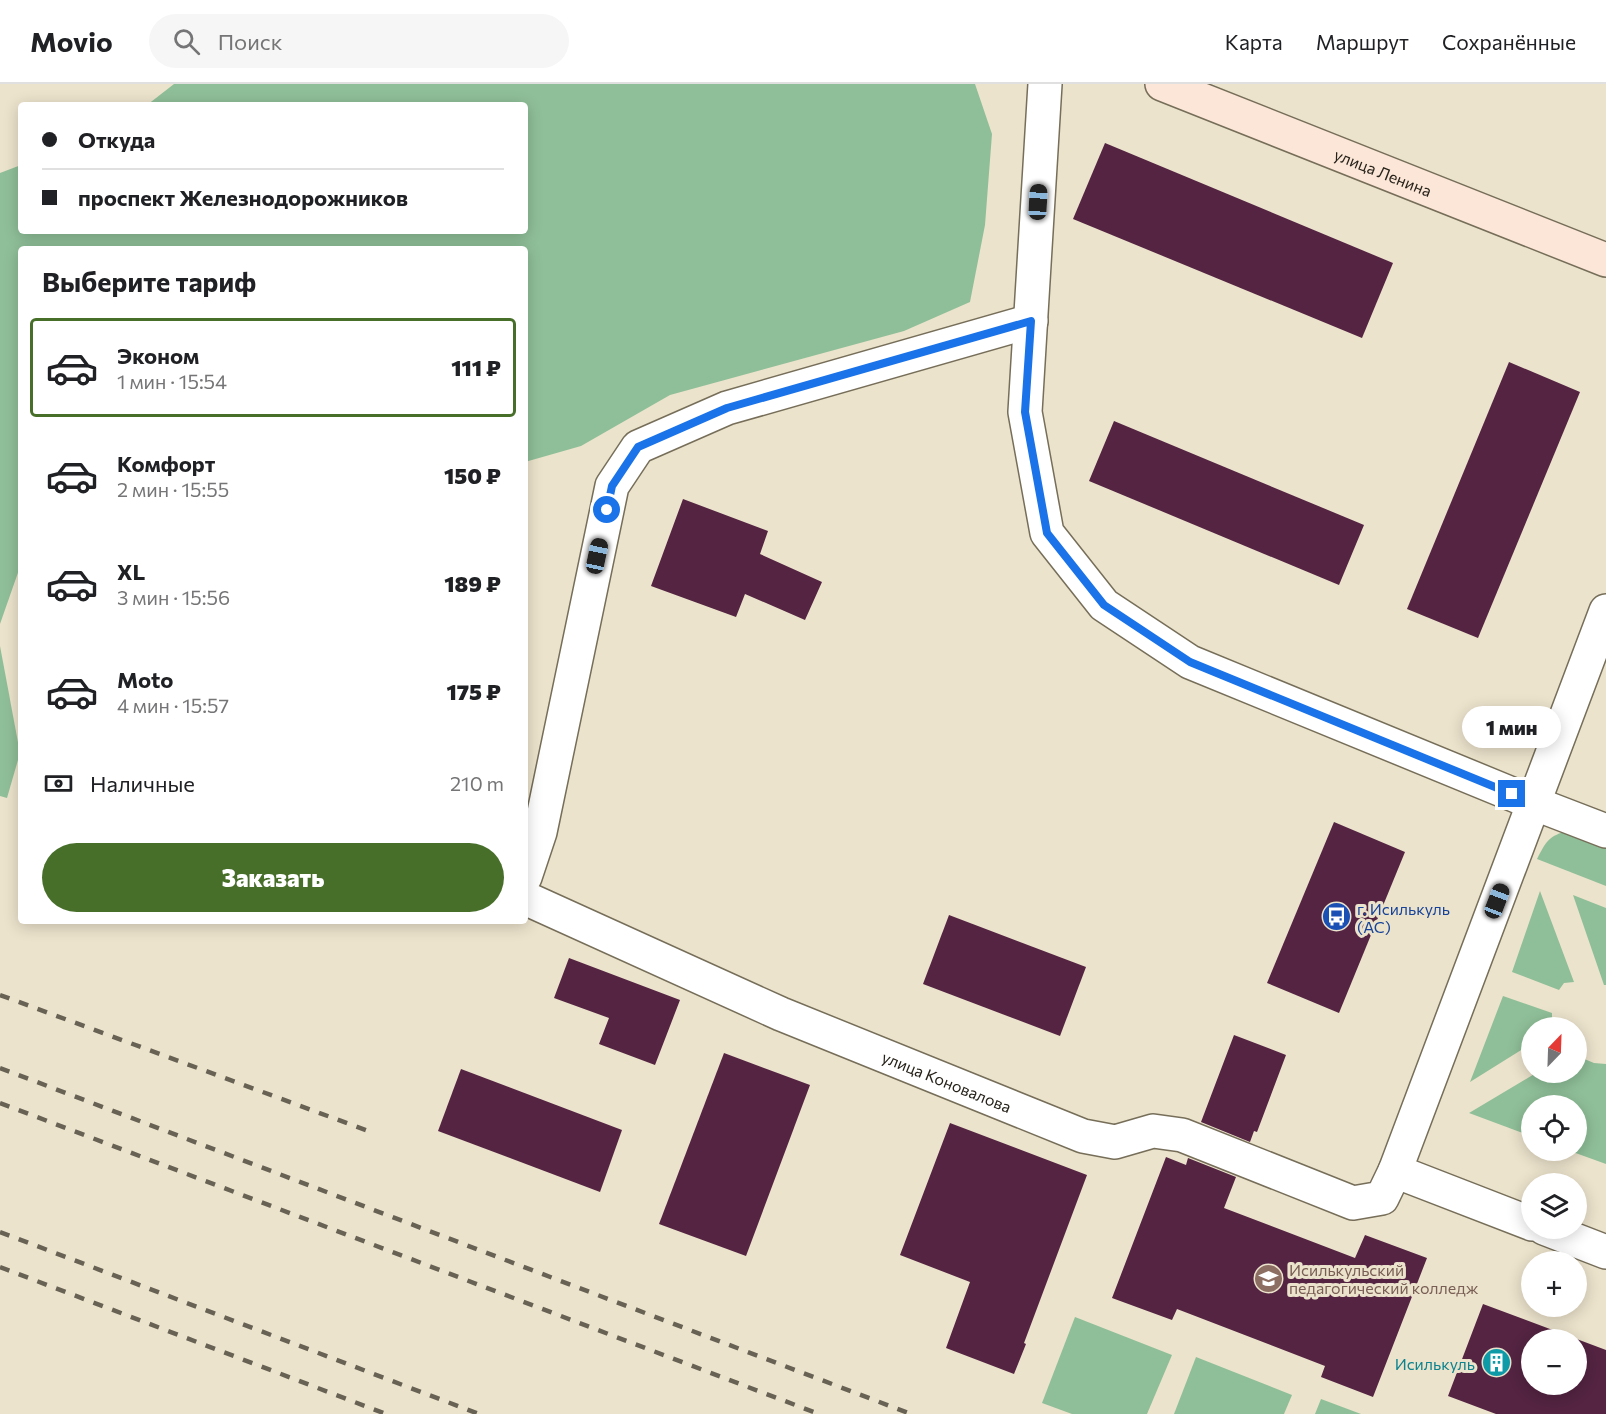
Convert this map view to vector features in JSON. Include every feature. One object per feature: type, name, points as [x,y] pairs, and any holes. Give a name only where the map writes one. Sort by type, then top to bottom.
[{"type":"street","points":[[1045,84],[1025,412],[1047,533],[1104,605],[1190,662],[1606,831]]},
{"type":"street","name":"улица Ленина","points":[[1162,84],[1606,260]]},
{"type":"street","points":[[528,868],[540,832],[612,486],[638,447],[727,408],[1031,321]]},
{"type":"street","points":[[1521,1221],[1388,1184],[1606,611]]},
{"type":"street","name":"улица Коновалова","points":[[528,899],[781,1014],[1083,1136],[1115,1142],[1153,1131],[1182,1135],[1353,1203],[1388,1184]]},
{"type":"street","points":[[1572,1239],[1606,1252]]},
{"type":"green space","points":[[174,84],[975,84],[992,134],[985,225],[970,302],[904,331],[670,395],[581,446],[528,461],[528,246],[18,246],[18,573],[0,624],[0,173],[18,166],[18,234],[528,234],[528,102],[151,102]]},
{"type":"green space","points":[[0,646],[18,742],[18,760],[7,798],[0,796]]},
{"type":"green space","points":[[1573,829],[1606,842],[1606,886],[1537,859],[1550,838]]},
{"type":"green space","points":[[1540,891],[1574,982],[1564,983],[1559,990],[1512,972]]},
{"type":"green space","points":[[1573,895],[1606,908],[1606,985],[1604,985]]},
{"type":"green space","points":[[1503,996],[1552,1013],[1552,1017],[1521,1017],[1521,1050],[1470,1082]]},
{"type":"green space","points":[[1587,1060],[1606,1064],[1606,1164],[1587,1157],[1587,1095],[1521,1095],[1521,1132],[1469,1113],[1521,1082],[1587,1083]]},
{"type":"green space","points":[[1075,1317],[1172,1355],[1147,1414],[1072,1414],[1042,1403]]},
{"type":"green space","points":[[1196,1357],[1292,1395],[1284,1414],[1174,1414]]},
{"type":"green space","points":[[1321,1399],[1361,1414],[1315,1414]]},
{"type":"building","points":[[1105,143],[1393,263],[1362,338],[1073,219]]},
{"type":"building","points":[[1509,362],[1580,392],[1478,638],[1407,609]]},
{"type":"building","points":[[1114,421],[1364,525],[1339,585],[1089,481]]},
{"type":"building","points":[[683,499],[768,531],[760,554],[822,582],[805,620],[745,594],[736,617],[651,586]]},
{"type":"building","name":"г. Исилькуль (АС)","points":[[1334,822],[1405,852],[1339,1013],[1267,983]]},
{"type":"building","points":[[949,915],[1086,967],[1060,1036],[923,984]]},
{"type":"building","points":[[569,958],[680,1000],[655,1065],[599,1044],[609,1018],[554,998]]},
{"type":"building","points":[[1234,1035],[1286,1055],[1257,1132],[1254,1131],[1250,1142],[1201,1122]]},
{"type":"building","points":[[724,1053],[810,1085],[746,1256],[659,1224]]},
{"type":"building","points":[[461,1069],[622,1130],[600,1192],[438,1131]]},
{"type":"building","points":[[950,1123],[1087,1175],[1014,1374],[946,1348],[970,1282],[900,1255]]},
{"type":"building","points":[[1166,1157],[1186,1165],[1188,1158],[1236,1177],[1224,1208],[1355,1258],[1365,1235],[1427,1258],[1373,1397],[1321,1377],[1325,1366],[1177,1309],[1172,1320],[1112,1298]]},
{"type":"building","name":"Исилькуль","points":[[1483,1304],[1550,1329],[1521,1329],[1521,1395],[1587,1395],[1587,1343],[1606,1350],[1606,1414],[1496,1414],[1448,1396]]},
{"type":"railway","points":[[0,995],[371,1132]]},
{"type":"railway","points":[[0,1068],[911,1414]]},
{"type":"railway","points":[[0,1103],[819,1414]]},
{"type":"railway","points":[[0,1232],[479,1414]]},
{"type":"railway","points":[[0,1267],[386,1414]]},
{"type":"place","name":"г. Исилькуль (АС)","points":[[1336,917]]},
{"type":"place","name":"Исилькульский педагогический колледж","points":[[1268,1278]]},
{"type":"place","name":"Исилькуль","points":[[1496,1363]]},
{"type":"route","points":[[607,510],[612,486],[638,447],[727,408],[1031,321],[1025,412],[1047,533],[1104,605],[1190,662],[1512,794]]}]
